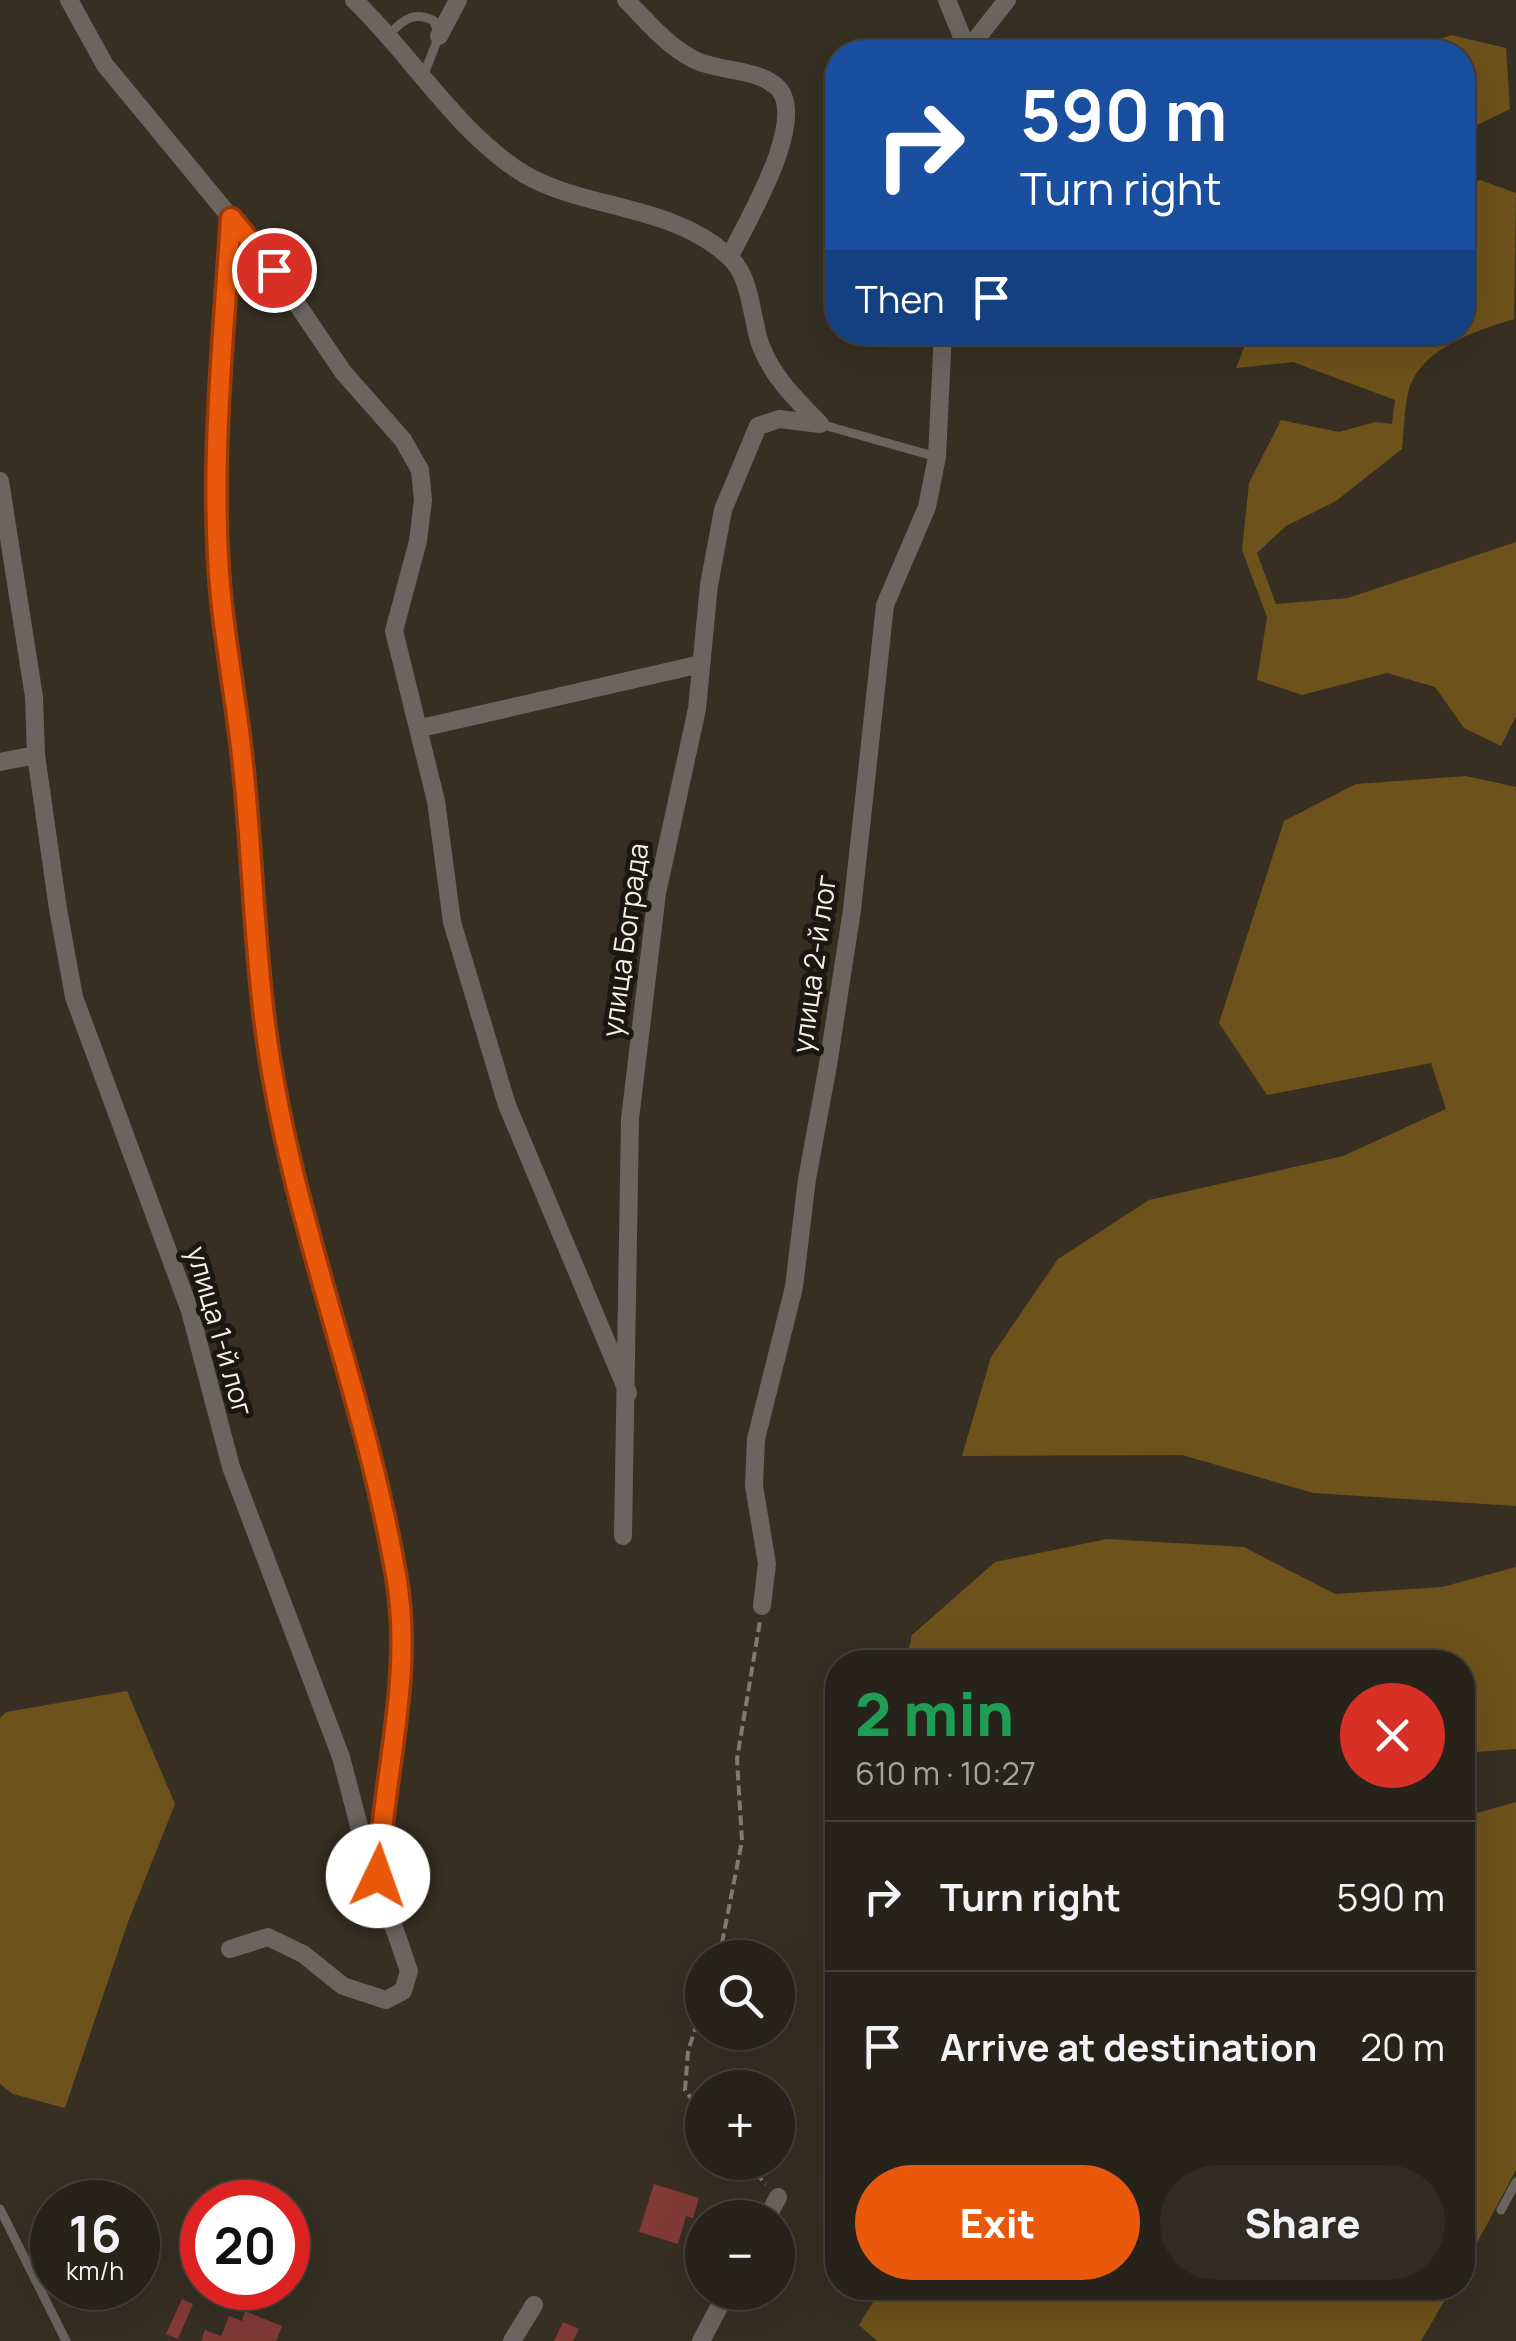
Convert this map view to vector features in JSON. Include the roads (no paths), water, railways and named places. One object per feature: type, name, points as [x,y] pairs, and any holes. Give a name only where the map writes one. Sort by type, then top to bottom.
[{"type":"street","points":[[68,0],[105,65],[274,270],[344,372],[403,440],[420,470],[423,500],[418,541],[394,630],[400,666],[422,728],[452,922],[507,1105],[628,1392]]},
{"type":"street","points":[[354,0],[390,34],[480,140],[524,174],[575,196],[620,203],[698,235],[730,256],[748,288],[761,345],[778,380],[820,424]]},
{"type":"street","points":[[439,36],[458,0]]},
{"type":"street","points":[[626,0],[675,48],[698,62],[761,78],[779,88],[787,108],[781,148],[730,256]]},
{"type":"street","points":[[948,0],[963,40]]},
{"type":"street","points":[[976,40],[1008,0]]},
{"type":"street","name":"улица 2-й лог","points":[[762,1606],[767,1564],[754,1486],[756,1439],[794,1287],[807,1180],[834,1031],[852,910],[885,605],[928,507],[937,456],[942,345]]},
{"type":"street","name":"улица Бограда","points":[[623,1536],[628,1392],[624,1293],[630,1119],[657,893],[697,708],[723,510],[758,426],[779,419],[820,424]]},
{"type":"street","name":"улица 1-й лог","points":[[0,481],[34,696],[36,755],[74,998],[169,1250],[231,1467],[341,1757],[359,1826],[409,1971],[402,1992],[386,2000],[343,1986],[302,1954],[268,1937],[230,1949]]},
{"type":"street","points":[[422,728],[701,664]]},
{"type":"street","points":[[0,762],[36,755]]},
{"type":"street","points":[[512,2341],[534,2305]]},
{"type":"street","points":[[701,2341],[717,2310]]},
{"type":"lane","points":[[390,34],[400,22],[423,15],[434,21],[439,36],[424,74]]},
{"type":"lane","points":[[231,218],[218,558],[244,767],[265,1026],[293,1183],[345,1367],[397,1578],[399,1722],[381,1826],[378,1876]]},
{"type":"lane","points":[[820,424],[937,456]]},
{"type":"lane","points":[[1501,2210],[1516,2182]]},
{"type":"lane","points":[[0,2209],[66,2341]]}]
